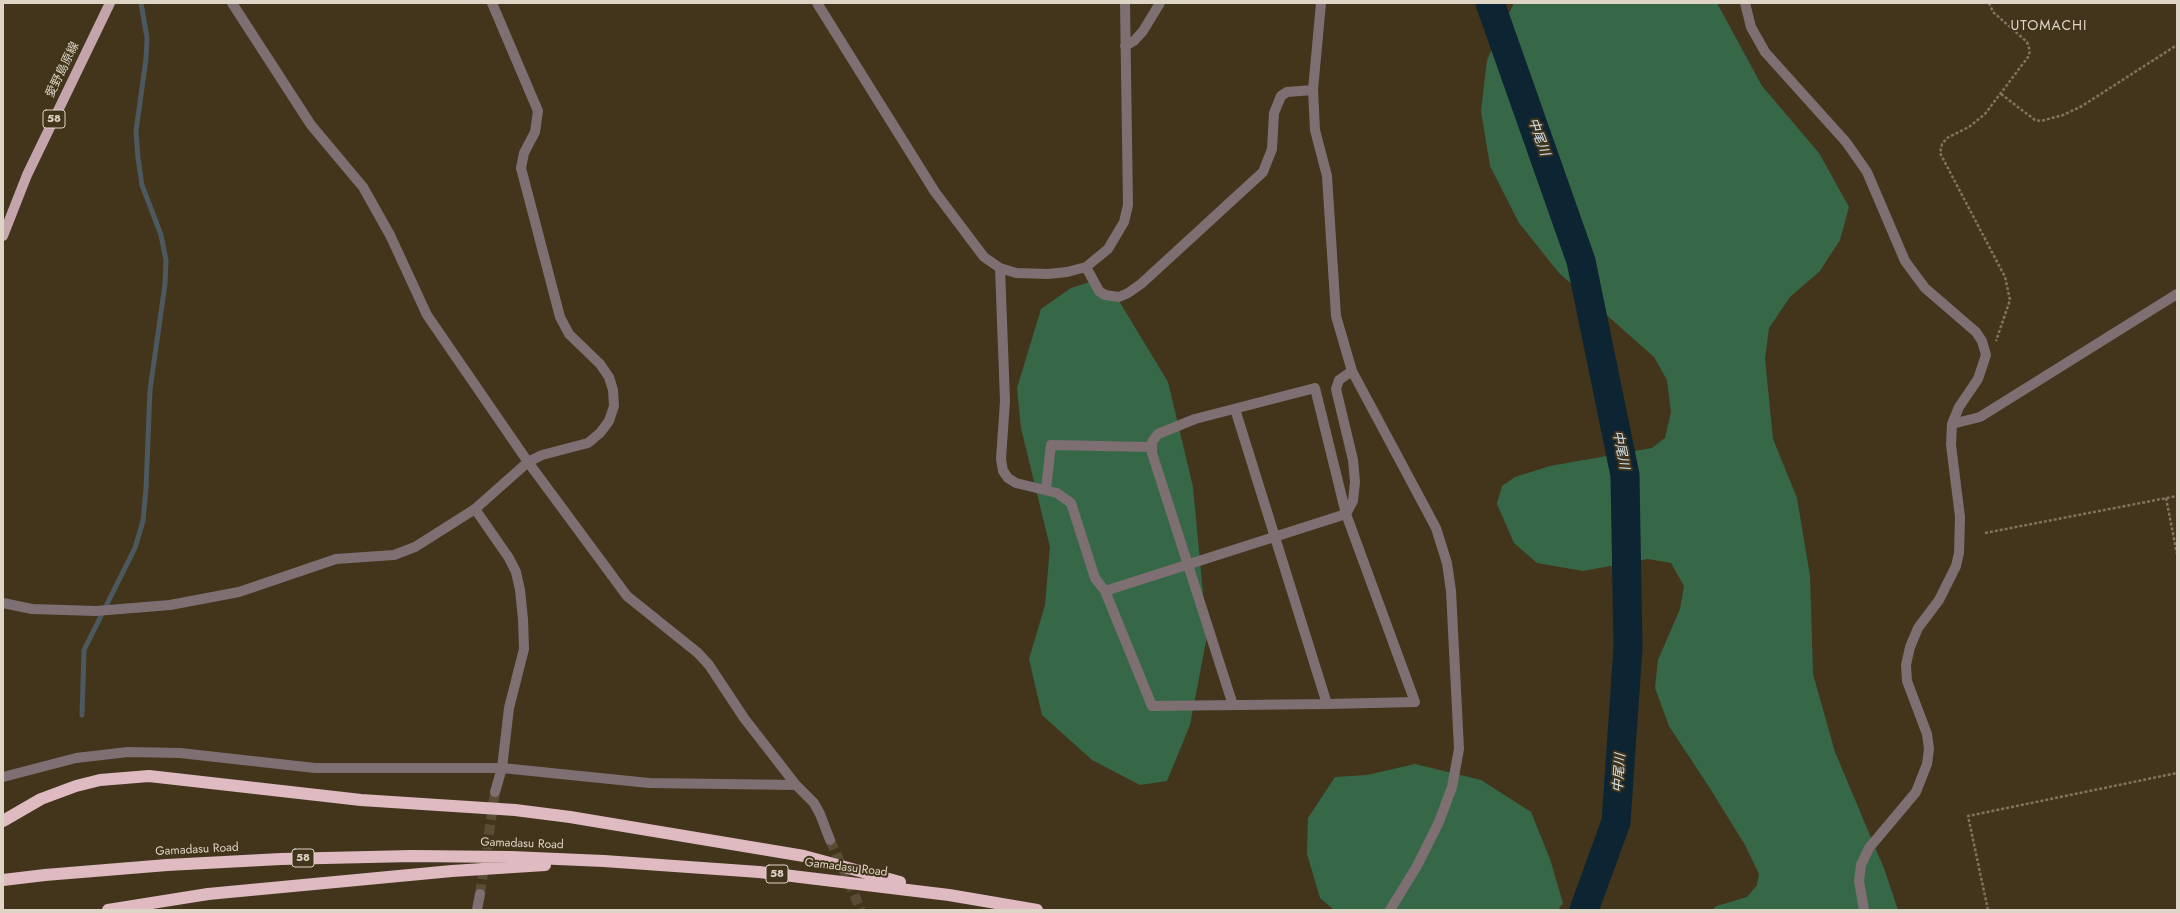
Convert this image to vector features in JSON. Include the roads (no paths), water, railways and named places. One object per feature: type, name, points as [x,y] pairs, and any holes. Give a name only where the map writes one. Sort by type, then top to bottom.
[{"type":"highway","points":[[3,821],[40,799],[76,786],[100,780],[149,776],[361,800],[515,810],[570,817],[804,856],[949,894]]},
{"type":"highway","name":"Gamadasu Road","points":[[3,880],[144,867],[281,859],[412,856],[604,861],[759,872],[949,894],[1037,910]]},
{"type":"highway","points":[[108,910],[208,894],[452,872],[604,861]]},
{"type":"main road","name":"愛野島原線","points":[[3,236],[27,176],[110,3]]},
{"type":"street","points":[[232,3],[311,125],[363,187],[390,235],[427,315],[528,462],[627,596],[698,653],[709,664],[744,718],[796,785],[814,803],[830,840]]},
{"type":"street","points":[[3,603],[32,609],[101,611],[170,605],[239,592],[336,559],[394,555],[415,547],[475,509],[528,462],[542,455],[588,443],[600,433],[609,421],[614,406],[609,377],[600,364],[569,334],[560,317],[521,168],[524,153],[536,132],[538,111],[492,3]]},
{"type":"street","points":[[817,3],[935,192],[984,257],[1000,268],[1016,273],[1048,274],[1067,272],[1086,267],[1108,249],[1124,222],[1128,205],[1125,3]]},
{"type":"street","points":[[1125,46],[1134,41],[1143,31],[1160,3]]},
{"type":"street","points":[[1321,3],[1313,90],[1315,130],[1327,176],[1336,316],[1352,371],[1436,528],[1447,563],[1451,591],[1458,749],[1452,787],[1439,822],[1417,866],[1390,910]]},
{"type":"street","points":[[1745,3],[1751,27],[1765,52],[1846,142],[1867,172],[1905,261],[1925,288],[1976,332],[1982,341],[1986,355],[1978,379],[1959,407],[1952,424],[1951,445],[1960,516],[1959,554],[1951,579],[1939,600],[1918,628],[1910,647],[1906,665],[1907,681],[1927,734],[1929,749],[1927,764],[1916,792],[1869,848],[1861,865],[1859,881],[1864,910]]},
{"type":"street","points":[[1086,267],[1099,290],[1105,295],[1119,297],[1141,284],[1262,172],[1272,149],[1274,113],[1281,96],[1287,92],[1313,90]]},
{"type":"street","points":[[1000,268],[1005,400],[1001,459],[1003,471],[1008,478],[1016,483],[1046,489],[1066,497],[1071,503],[1095,578],[1105,591],[1152,706],[1327,704],[1415,702],[1346,514],[1315,388],[1195,419],[1158,434],[1154,438],[1151,447],[1232,705]]},
{"type":"street","points":[[1952,424],[1980,417],[2177,294]]},
{"type":"street","points":[[1105,591],[1346,514],[1353,501],[1355,482],[1353,460],[1336,389],[1339,380],[1352,371]]},
{"type":"street","points":[[1235,409],[1327,704]]},
{"type":"street","points":[[1046,489],[1051,445],[1151,447]]},
{"type":"street","points":[[475,509],[509,558],[516,572],[521,597],[524,649],[509,708],[502,768],[495,792]]},
{"type":"street","points":[[3,777],[76,758],[128,752],[180,753],[315,768],[502,768],[649,783],[796,785]]},
{"type":"street","points":[[477,910],[480,894]]},
{"type":"waterway","points":[[82,715],[84,650],[135,548],[143,521],[146,489],[150,390],[165,284],[166,260],[161,235],[142,185],[138,158],[136,131],[146,59],[147,38],[141,3]]},
{"type":"waterway","name":"中尾川","points":[[1490,3],[1581,261],[1625,475],[1628,648],[1616,822],[1584,910]]},
{"type":"tunnel","points":[[480,894],[495,792]]},
{"type":"tunnel","points":[[830,840],[861,910]]},
{"type":"district","name":"UTOMACHI","points":[[2049,27]]}]
